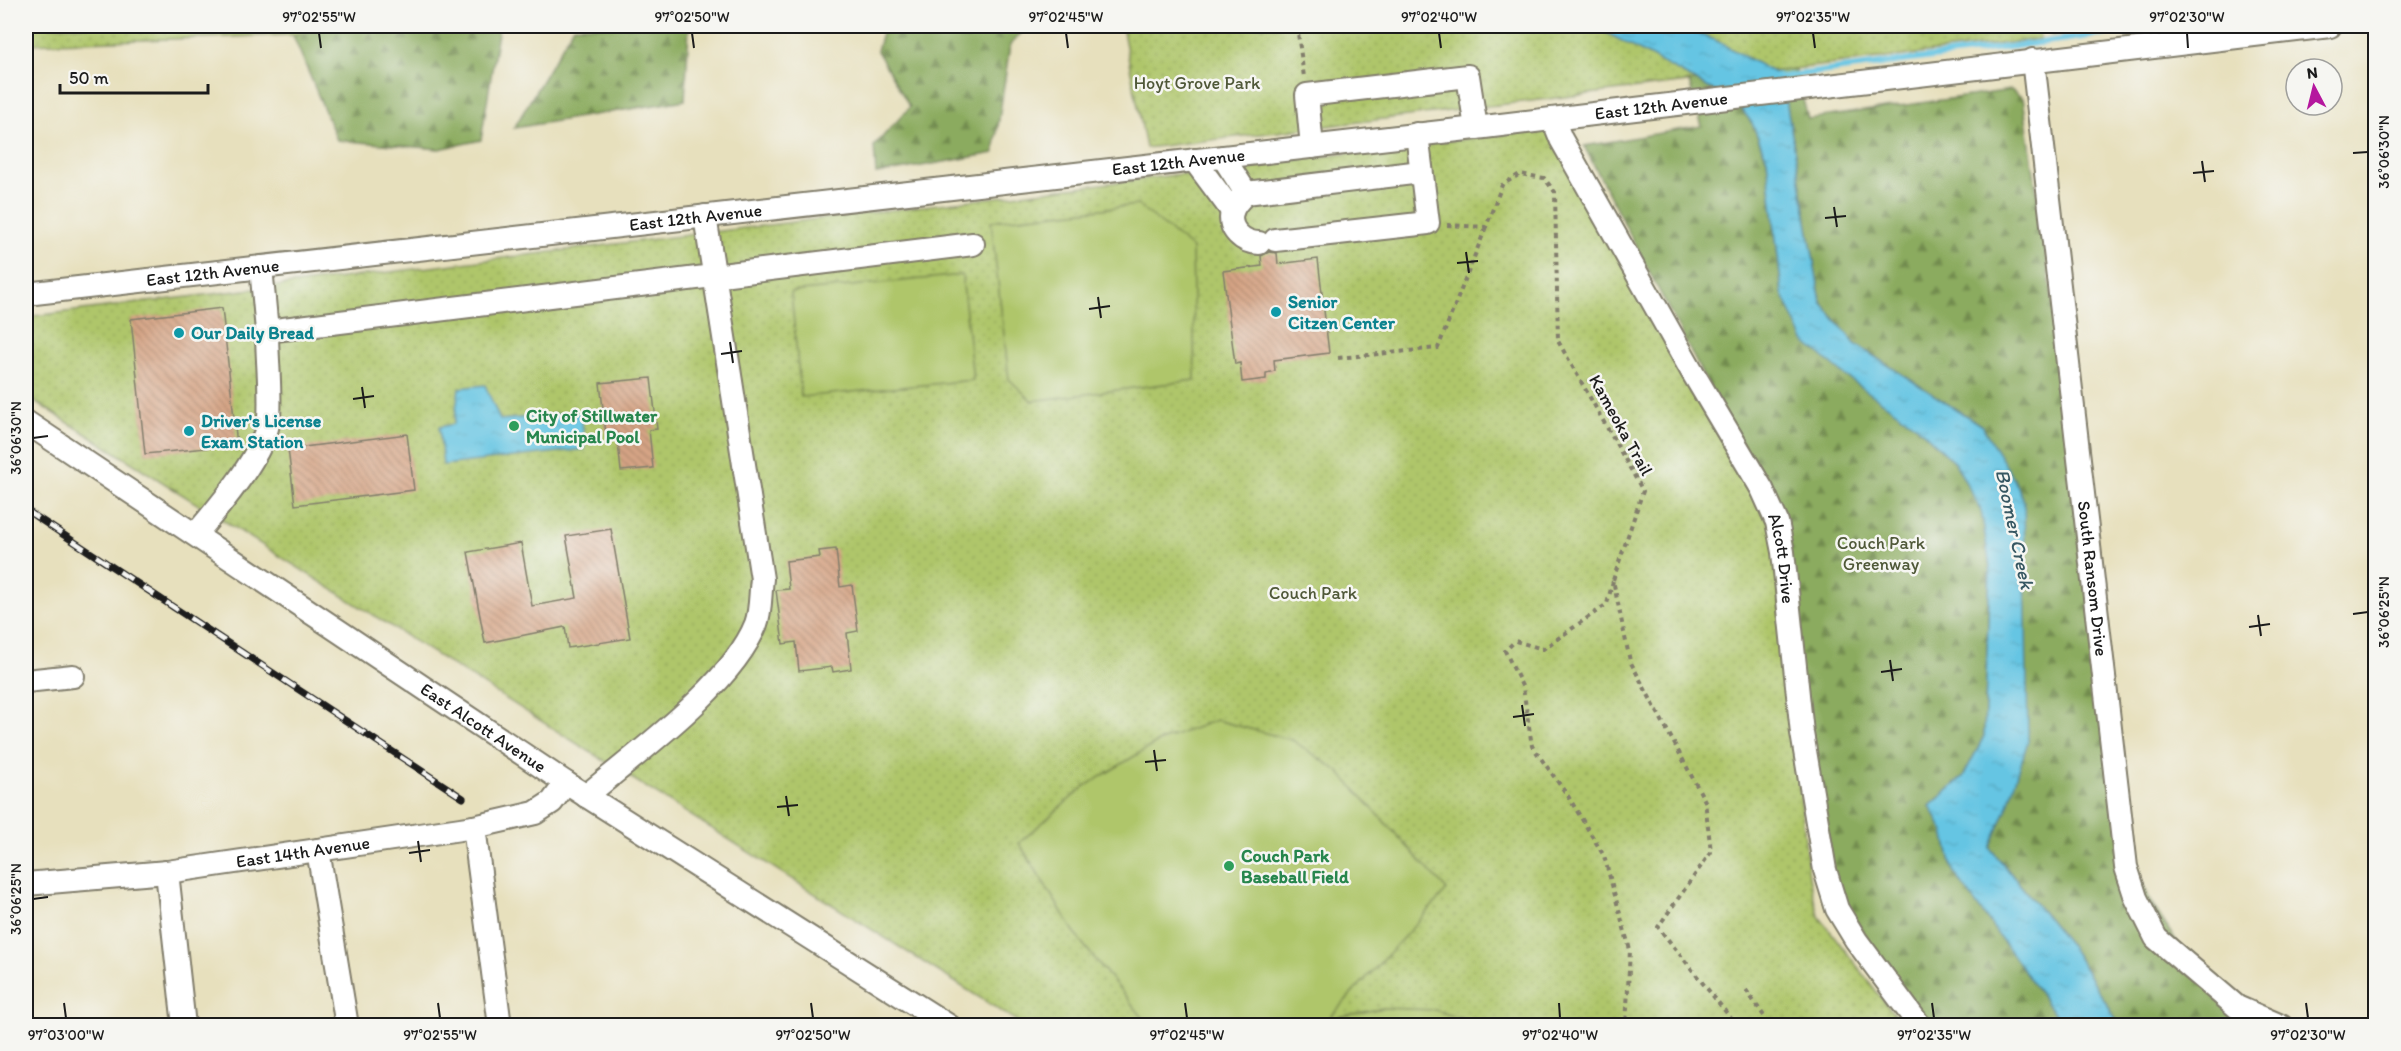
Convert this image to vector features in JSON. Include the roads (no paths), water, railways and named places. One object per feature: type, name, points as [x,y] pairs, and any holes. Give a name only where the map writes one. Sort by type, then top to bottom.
[{"type":"street","name":"East 12th Avenue","points":[[26,294],[1476,128],[2330,26]]},
{"type":"street","name":"South Ransom Drive","points":[[2033,60],[2126,867],[2136,898],[2156,938],[2237,1007],[2281,1026]]},
{"type":"street","points":[[1312,147],[1307,95],[1468,76],[1476,128]]},
{"type":"street","name":"Alcott Drive","points":[[1553,118],[1561,139],[1693,373],[1762,489],[1777,522],[1783,552],[1802,733],[1825,870],[1837,909],[1856,940],[1920,1026]]},
{"type":"street","points":[[1417,134],[1428,223],[1267,242],[1247,242],[1231,223],[1232,211],[1246,193],[1421,172]]},
{"type":"street","points":[[1224,157],[1246,193]]},
{"type":"street","points":[[1194,160],[1232,211]]},
{"type":"street","points":[[586,796],[701,698],[735,662],[756,623],[762,579],[705,216]]},
{"type":"street","points":[[267,331],[973,244]]},
{"type":"street","points":[[196,534],[228,497],[255,455],[269,421],[267,331],[261,267]]},
{"type":"street","name":"East Alcott Avenue","points":[[26,422],[566,783],[949,1026]]},
{"type":"street","points":[[26,681],[73,675]]},
{"type":"street","name":"East 14th Avenue","points":[[26,884],[167,872],[474,827],[535,813],[552,802],[566,783]]},
{"type":"street","points":[[474,827],[500,1026]]},
{"type":"street","points":[[318,850],[347,1026]]},
{"type":"street","points":[[167,872],[184,1026]]},
{"type":"water","name":"Boomer Creek","points":[[1594,26],[1677,26],[1715,40],[1782,77],[1821,302],[1855,344],[1982,426],[2014,479],[2024,501],[2028,741],[2008,805],[1990,848],[2071,947],[2120,1025],[2062,1025],[1953,871],[1944,832],[1930,806],[1963,777],[1984,736],[1990,567],[1981,510],[1955,463],[1918,427],[1847,377],[1804,341],[1782,293],[1767,159],[1752,123],[1737,103]]},
{"type":"water","name":"City of Stillwater Municipal Pool","points":[[485,385],[500,420],[581,412],[585,449],[443,465],[439,427],[454,424],[459,388]]},
{"type":"waterway","points":[[1774,76],[1782,77],[2105,34],[2111,26]]},
{"type":"railway","points":[[26,510],[463,798]]},
{"type":"place","name":"Senior Citzen Center","points":[[1276,312]]},
{"type":"place","name":"Our Daily Bread","points":[[179,333]]},
{"type":"place","name":"City of Stillwater Municipal Pool","points":[[514,426]]},
{"type":"place","name":"Driver's License Exam Station","points":[[189,431]]},
{"type":"place","name":"Couch Park Baseball Field","points":[[1229,866]]},
{"type":"park label","name":"Hoyt Grove Park","points":[[1197,83]]},
{"type":"park label","name":"Couch Park Greenway","points":[[1881,553]]},
{"type":"park label","name":"Couch Park","points":[[1313,593]]}]
